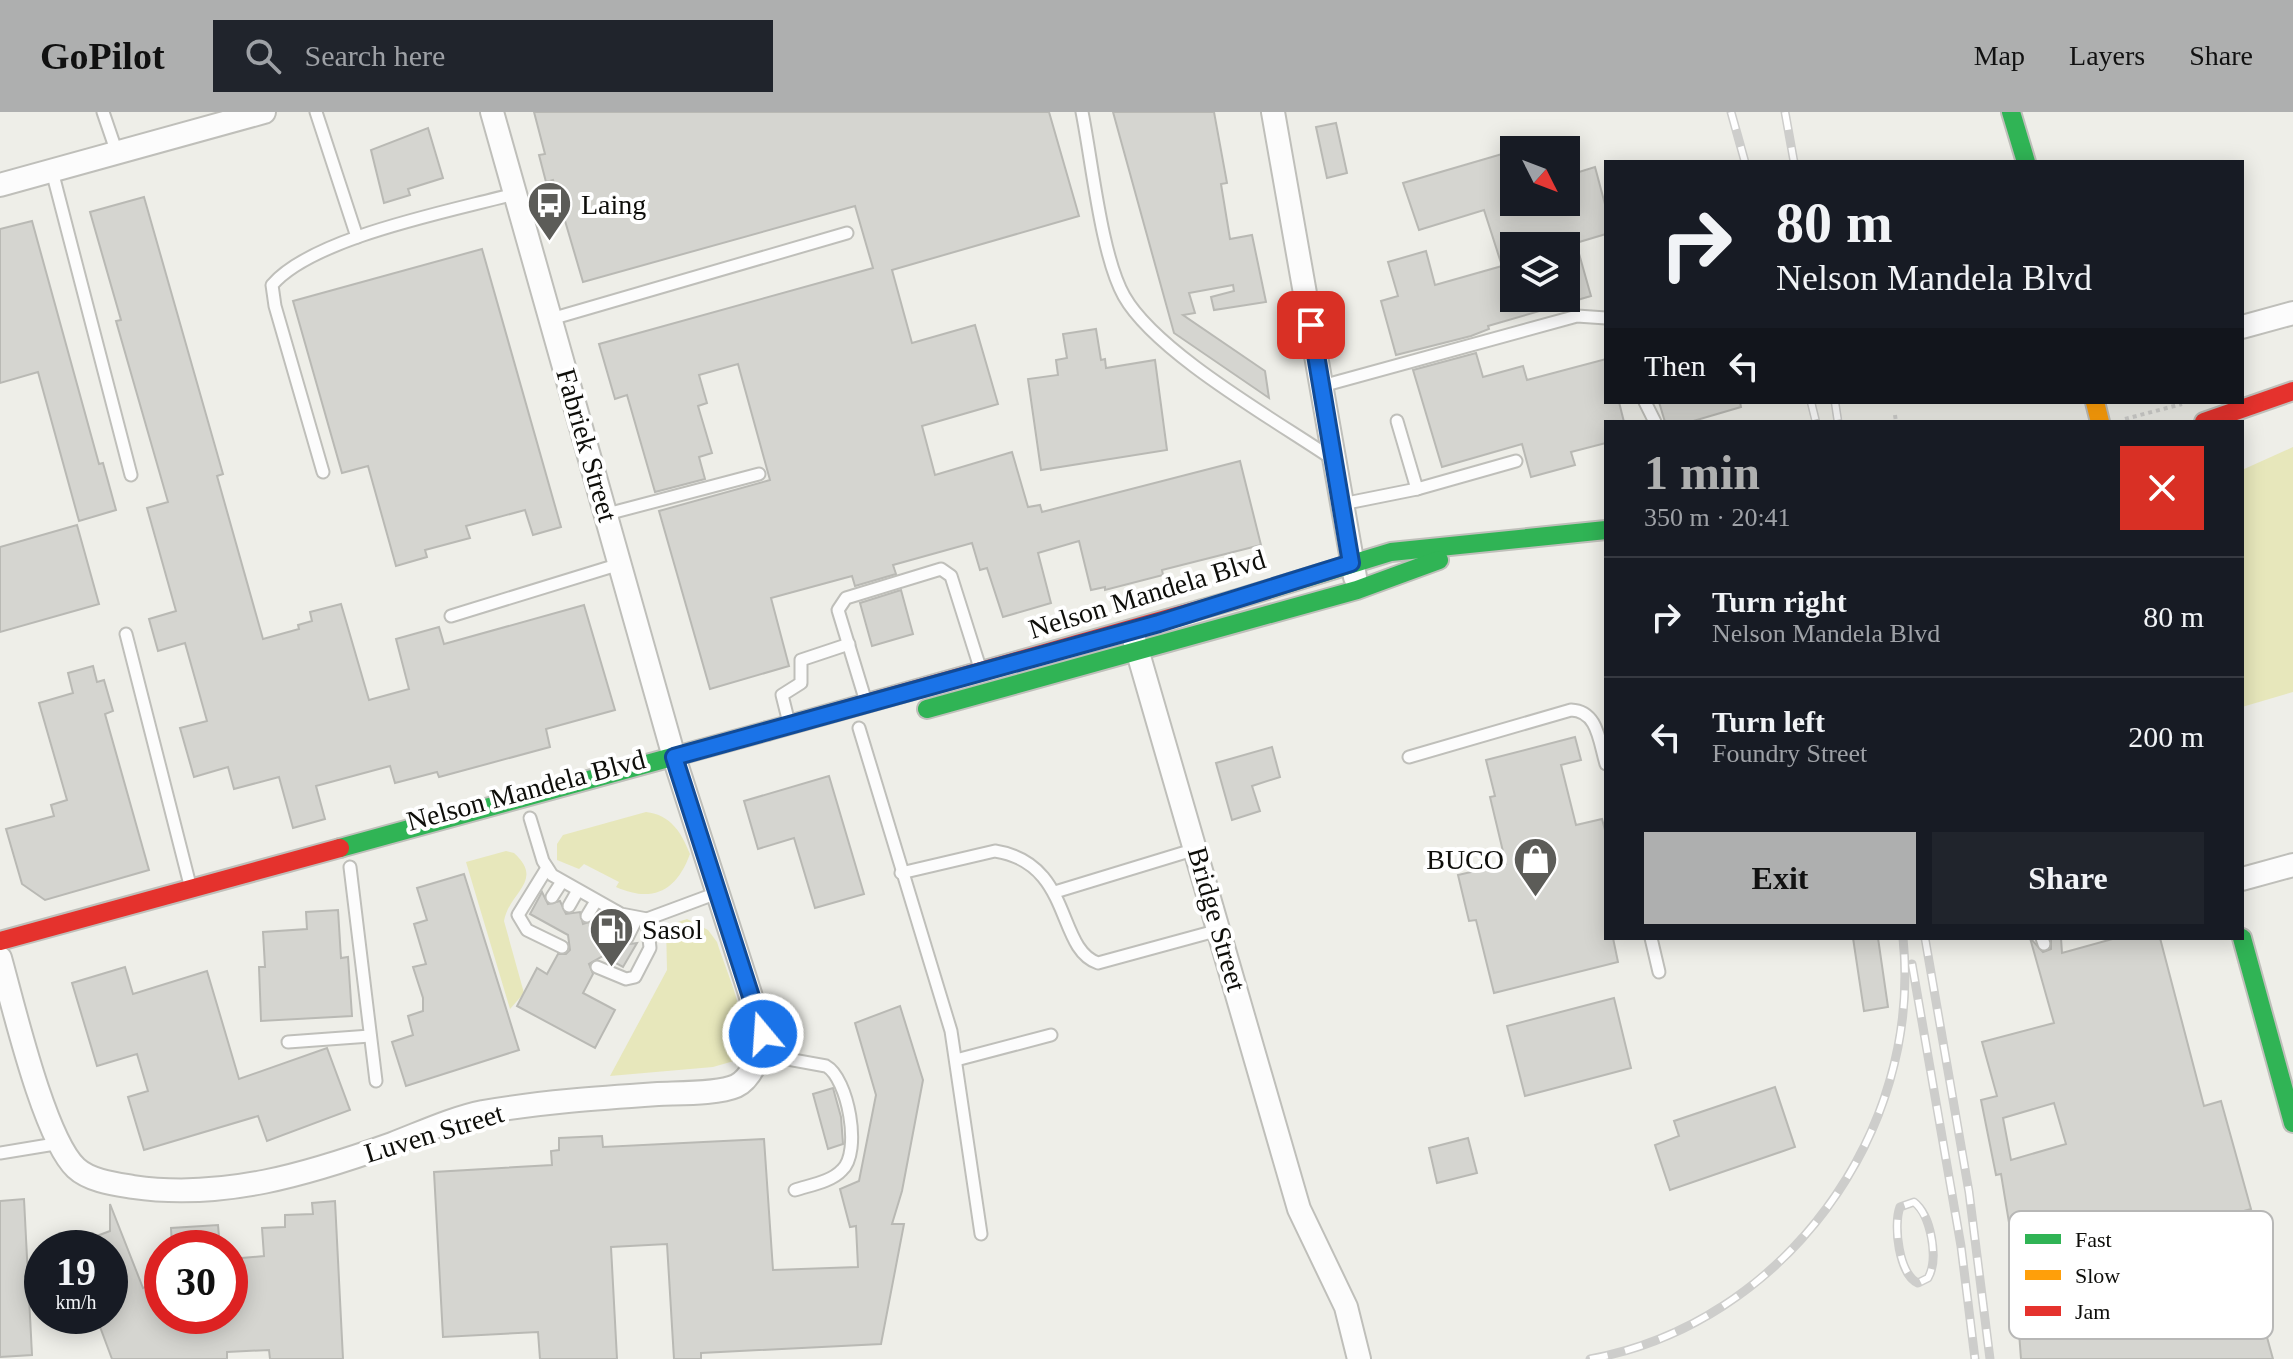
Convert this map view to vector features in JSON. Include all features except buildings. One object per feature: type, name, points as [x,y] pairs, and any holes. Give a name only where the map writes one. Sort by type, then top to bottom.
[{"type":"street","points":[[0,185],[264,112]]},
{"type":"street","name":"Fabriek Street","points":[[492,112],[679,772]]},
{"type":"street","points":[[1273,112],[1357,590]]},
{"type":"street","points":[[2011,112],[2025,160]]},
{"type":"street","points":[[2244,326],[2293,313]]},
{"type":"street","points":[[2210,420],[2293,391]]},
{"type":"street","name":"Nelson Mandela Blvd","points":[[4,957],[191,889],[679,772],[789,725],[1132,630],[1391,552],[1604,530]]},
{"type":"street","name":"Nelson Mandela Blvd","points":[[903,716],[1357,590],[1480,545]]},
{"type":"street","name":"Bridge Street","points":[[1132,630],[1299,1209],[1346,1307],[1359,1359]]},
{"type":"street","points":[[679,772],[763,1034],[760,1054]]},
{"type":"street","points":[[2244,878],[2293,865]]},
{"type":"street","points":[[2243,940],[2293,1123]]},
{"type":"street","name":"Luven Street","points":[[4,957],[34,1076],[61,1143],[76,1168],[105,1182],[168,1192],[213,1190],[308,1174],[479,1113],[556,1101],[736,1086],[748,1075],[760,1054]]},
{"type":"lane","points":[[103,112],[117,153]]},
{"type":"lane","points":[[316,112],[357,237]]},
{"type":"lane","points":[[1082,112],[1111,264],[1123,294],[1141,323],[1188,360],[1335,460]]},
{"type":"lane","points":[[52,171],[131,475]]},
{"type":"lane","points":[[323,472],[275,306],[272,285],[282,272],[357,237],[514,194]]},
{"type":"lane","points":[[551,319],[847,233]]},
{"type":"lane","points":[[1322,386],[1577,316],[1604,318]]},
{"type":"lane","points":[[1397,421],[1417,489]]},
{"type":"lane","points":[[1342,504],[1417,489],[1516,461]]},
{"type":"lane","points":[[607,514],[759,474]]},
{"type":"lane","points":[[451,616],[620,564]]},
{"type":"lane","points":[[867,703],[838,610],[846,598],[941,569],[951,576],[981,671]]},
{"type":"lane","points":[[126,634],[191,889]]},
{"type":"lane","points":[[789,725],[782,695],[801,683],[801,660],[849,644]]},
{"type":"lane","points":[[1409,757],[1571,710],[1583,710],[1592,717],[1604,757]]},
{"type":"lane","points":[[859,728],[951,1031],[981,1234]]},
{"type":"lane","points":[[530,818],[547,868],[561,883],[617,912],[642,918],[717,893]]},
{"type":"lane","points":[[1055,892],[1197,848]]},
{"type":"lane","points":[[901,873],[995,851],[1010,853],[1031,866],[1055,892],[1079,950],[1094,962],[1220,930]]},
{"type":"lane","points":[[350,867],[376,1081]]},
{"type":"lane","points":[[547,868],[518,915],[527,930],[562,947]]},
{"type":"lane","points":[[552,897],[561,883]]},
{"type":"lane","points":[[569,906],[577,892]]},
{"type":"lane","points":[[587,916],[596,901]]},
{"type":"lane","points":[[608,927],[617,912]]},
{"type":"lane","points":[[627,938],[642,918]]},
{"type":"lane","points":[[606,967],[626,979],[635,977],[650,948],[642,918]]},
{"type":"lane","points":[[532,932],[539,920]]},
{"type":"lane","points":[[549,941],[556,929]]},
{"type":"lane","points":[[1651,940],[1659,972]]},
{"type":"lane","points":[[956,1060],[1051,1035]]},
{"type":"lane","points":[[288,1042],[370,1036]]},
{"type":"lane","points":[[760,1054],[789,1062],[826,1066],[835,1071],[842,1084],[854,1146],[851,1159],[833,1177],[795,1190]]},
{"type":"lane","points":[[0,1153],[61,1143]]},
{"type":"path","points":[[2122,420],[2181,404]]},
{"type":"path","points":[[1895,415],[1896,420]]},
{"type":"green space","points":[[2293,447],[2293,692],[2244,706],[2244,469]]},
{"type":"green space","points":[[646,812],[669,821],[690,854],[678,877],[661,891],[652,894],[629,892],[616,887],[619,882],[584,864],[579,869],[557,860],[557,844],[563,835]]},
{"type":"green space","points":[[506,851],[514,853],[526,871],[526,879],[504,921],[524,993],[510,1009],[466,862]]},
{"type":"green space","points":[[687,919],[708,930],[717,942],[741,1017],[744,1047],[741,1059],[713,1067],[610,1076],[667,970],[666,926]]},
{"type":"railway","points":[[1731,112],[1744,160]]},
{"type":"railway","points":[[1785,112],[1794,160]]},
{"type":"railway","points":[[1812,404],[1816,420]]},
{"type":"railway","points":[[1835,404],[1838,420]]},
{"type":"railway","points":[[1590,1359],[1660,1339],[1723,1306],[1779,1262],[1826,1208],[1864,1148],[1890,1081],[1903,1011],[1903,940]]},
{"type":"railway","points":[[1925,940],[1969,1192],[1990,1359]]},
{"type":"railway","points":[[1912,964],[1961,1246],[1975,1359]]},
{"type":"railway","points":[[1914,1202],[1925,1217],[1933,1249],[1928,1278],[1918,1283],[1911,1278],[1902,1260],[1897,1225],[1900,1207],[1914,1202]]},
{"type":"traffic: fast","points":[[2011,112],[2025,160]]},
{"type":"traffic: fast","points":[[1234,600],[1391,552],[1604,530]]},
{"type":"traffic: fast","points":[[927,709],[1357,590],[1439,560]]},
{"type":"traffic: fast","points":[[340,848],[767,731]]},
{"type":"traffic: fast","points":[[2243,940],[2293,1123]]},
{"type":"traffic: slow","points":[[2096,404],[2100,420]]},
{"type":"traffic: jam","points":[[2210,420],[2293,391]]},
{"type":"traffic: jam","points":[[767,731],[1234,600]]},
{"type":"traffic: jam","points":[[0,941],[340,848]]},
{"type":"place","name":"Laing","points":[[550,243]]},
{"type":"place","name":"BUCO","points":[[1535,898]]},
{"type":"place","name":"Sasol","points":[[611,968]]},
{"type":"route","points":[[763,1034],[674,757],[1159,623],[1351,563],[1350,541],[1311,325]]}]
